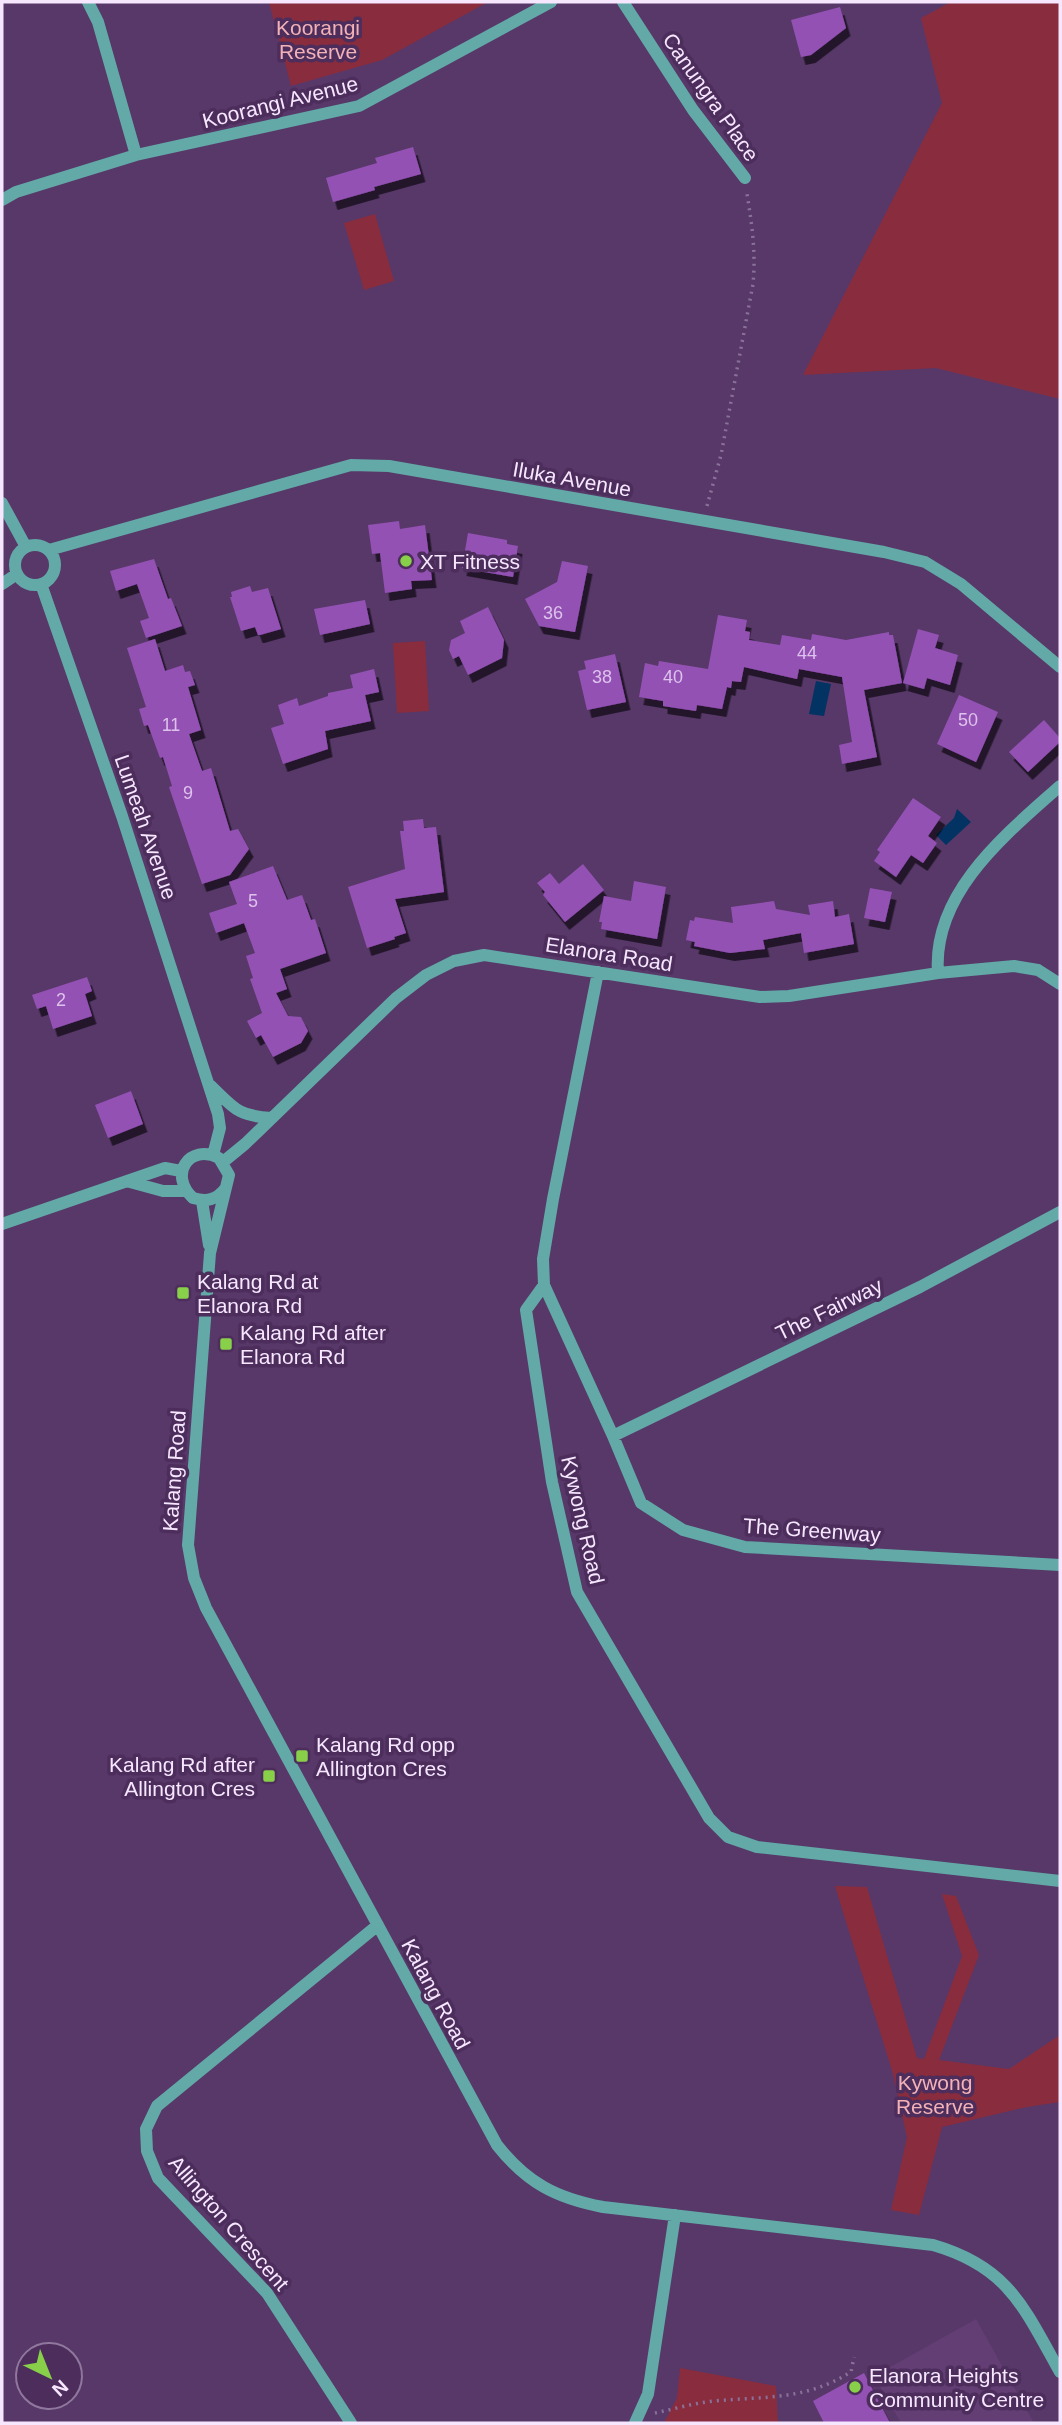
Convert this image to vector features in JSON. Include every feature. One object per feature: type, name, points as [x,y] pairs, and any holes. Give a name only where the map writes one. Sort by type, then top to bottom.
[{"type":"street","points":[[88,2],[98,22],[136,155]]},
{"type":"street","name":"Koorangi Avenue","points":[[2,200],[16,192],[136,155],[359,106],[551,2]]},
{"type":"street","name":"Canungra Place","points":[[623,2],[693,110],[745,178]]},
{"type":"street","name":"Iluka Avenue","points":[[49,550],[351,465],[389,466],[884,552],[925,562],[961,584],[1060,667]]},
{"type":"street","points":[[2,503],[26,547]]},
{"type":"street","points":[[38,545],[49,550],[55,560],[51,577],[41,584],[30,584],[17,574],[15,561],[26,547],[38,545]]},
{"type":"street","points":[[2,584],[17,574]]},
{"type":"street","name":"Lumeah Avenue","points":[[41,584],[122,816],[209,1084]]},
{"type":"street","points":[[938,973],[937,952],[944,921],[966,882],[1004,836],[1060,786]]},
{"type":"street","name":"Elanora Road","points":[[218,1158],[272,1118],[396,998],[426,975],[454,961],[484,955],[760,997],[789,996],[938,973],[1014,966],[1038,970],[1060,984]]},
{"type":"street","name":"Kywong Road","points":[[598,972],[553,1199],[544,1259],[544,1285],[526,1310],[552,1482],[577,1592],[709,1818],[728,1837],[757,1847],[1060,1881]]},
{"type":"street","points":[[209,1084],[234,1108],[249,1117],[272,1118]]},
{"type":"street","points":[[209,1084],[220,1128],[218,1158],[229,1175],[225,1189],[216,1198],[202,1201],[192,1198],[185,1191],[181,1178],[181,1171],[186,1163],[203,1153],[218,1158]]},
{"type":"street","points":[[2,1224],[165,1168],[181,1171]]},
{"type":"street","points":[[129,1182],[163,1191],[185,1191]]},
{"type":"street","name":"Kalang Road","points":[[225,1189],[210,1253],[188,1545],[194,1578],[206,1608],[497,2145],[510,2162],[538,2185],[568,2199],[603,2207],[933,2245],[958,2252],[985,2267],[1010,2290],[1060,2372]]},
{"type":"street","name":"Kalang Road","points":[[202,1201],[210,1253]]},
{"type":"street","name":"The Fairway","points":[[613,1436],[920,1287],[1060,1212]]},
{"type":"street","name":"The Greenway","points":[[544,1285],[641,1503],[683,1530],[745,1546],[1060,1565]]},
{"type":"street","name":"Allington Crescent","points":[[351,2423],[267,2294],[158,2178],[147,2151],[146,2129],[157,2106],[378,1925]]},
{"type":"street","points":[[637,2420],[648,2395],[675,2215]]},
{"type":"path","points":[[707,503],[721,455],[753,284],[755,257],[749,208]]},
{"type":"path","points":[[637,2420],[713,2401],[751,2400],[807,2393],[831,2384],[851,2372],[854,2357]]},
{"type":"shaded area","points":[[976,2319],[1034,2423],[901,2423],[874,2376]]},
{"type":"green space","name":"Koorangi Reserve","points":[[269,2],[488,2],[382,60],[291,86]]},
{"type":"green space","points":[[951,2],[1060,2],[1060,399],[936,368],[803,375],[942,103],[921,18]]},
{"type":"green space","points":[[375,214],[394,281],[364,290],[344,223]]},
{"type":"green space","points":[[425,641],[429,711],[397,713],[393,643]]},
{"type":"green space","name":"Kywong Reserve","points":[[835,1886],[867,1887],[917,2058],[924,2059],[962,1956],[942,1894],[956,1896],[979,1955],[939,2060],[1009,2069],[1060,2035],[1060,2102],[942,2127],[919,2215],[891,2210],[907,2137],[893,2074]]},
{"type":"green space","points":[[680,2368],[776,2386],[778,2423],[664,2423],[677,2398]]},
{"type":"water","points":[[816,681],[831,684],[824,716],[809,714]]},
{"type":"water","points":[[957,809],[971,822],[946,845],[936,835],[954,818]]},
{"type":"building","points":[[840,7],[846,28],[811,55],[801,57],[791,20]]},
{"type":"building","points":[[413,147],[421,174],[333,202],[326,178],[377,163],[375,158]]},
{"type":"building","name":"XT Fitness","points":[[399,521],[400,529],[425,525],[432,580],[411,581],[412,589],[385,593],[380,553],[372,554],[368,525]]},
{"type":"building","points":[[468,533],[507,540],[507,544],[518,546],[513,577],[462,568]]},
{"type":"building","points":[[154,559],[168,599],[171,598],[182,626],[146,638],[140,621],[149,618],[137,584],[116,591],[110,571]]},
{"type":"building","points":[[562,561],[588,566],[575,632],[539,626],[525,599],[557,582]]},
{"type":"building","points":[[250,586],[252,592],[268,588],[281,629],[260,635],[255,627],[241,631],[230,597],[231,592]]},
{"type":"building","points":[[365,600],[370,624],[320,635],[314,609]]},
{"type":"building","points":[[488,607],[504,640],[502,658],[468,675],[459,656],[453,659],[449,650],[451,640],[465,633],[460,621]]},
{"type":"building","points":[[718,615],[747,620],[745,631],[750,632],[749,640],[780,645],[782,635],[811,640],[812,634],[846,640],[889,632],[889,635],[893,635],[902,683],[864,690],[877,757],[842,764],[839,745],[852,742],[842,677],[799,669],[797,679],[744,667],[741,682],[732,681],[731,688],[727,687],[722,709],[697,705],[696,711],[663,706],[663,701],[639,697],[645,663],[658,666],[659,661],[708,669]]},
{"type":"building","points":[[918,629],[939,635],[935,648],[958,655],[950,685],[927,678],[924,689],[903,683]]},
{"type":"building","points":[[155,639],[165,671],[183,665],[185,672],[190,671],[195,685],[188,687],[201,730],[189,734],[202,771],[211,768],[230,831],[238,829],[249,849],[230,875],[202,884],[169,787],[172,786],[163,757],[160,758],[148,725],[144,726],[139,709],[146,707],[127,648]]},
{"type":"building","points":[[615,654],[626,702],[587,710],[578,671],[586,669],[584,661]]},
{"type":"building","points":[[374,669],[379,692],[365,695],[371,721],[325,731],[328,749],[283,764],[271,728],[284,724],[278,705],[297,698],[299,706],[328,696],[328,693],[353,688],[350,675]]},
{"type":"building","points":[[959,695],[998,712],[976,762],[937,744]]},
{"type":"building","points":[[1044,720],[1060,738],[1060,742],[1028,772],[1009,752]]},
{"type":"building","points":[[913,798],[941,817],[928,836],[937,843],[923,863],[911,855],[896,877],[874,861],[880,852],[877,850]]},
{"type":"building","points":[[423,819],[424,828],[436,827],[444,892],[395,899],[406,933],[367,948],[348,887],[405,869],[400,831],[404,831],[403,821]]},
{"type":"building","points":[[583,864],[604,890],[565,922],[543,895],[545,892],[537,883],[550,873],[559,884]]},
{"type":"building","points":[[273,866],[287,900],[302,895],[311,920],[315,919],[326,953],[280,969],[287,989],[276,993],[288,1016],[301,1017],[308,1031],[301,1043],[273,1057],[261,1035],[256,1038],[247,1021],[262,1013],[250,979],[253,978],[246,956],[255,953],[244,923],[216,933],[209,913],[237,904],[229,882]]},
{"type":"building","points":[[634,881],[666,887],[657,939],[601,929],[602,922],[599,922],[604,896],[631,901]]},
{"type":"building","points":[[870,888],[892,892],[885,922],[864,918]]},
{"type":"building","points":[[774,901],[776,909],[810,915],[808,905],[833,901],[835,917],[849,914],[854,944],[804,953],[801,933],[763,940],[765,949],[730,953],[694,946],[695,942],[686,940],[690,920],[694,921],[695,917],[733,923],[731,907]]},
{"type":"building","points":[[87,977],[92,991],[85,994],[92,1016],[53,1029],[46,1006],[37,1009],[32,995]]},
{"type":"building","points":[[131,1091],[143,1124],[108,1138],[95,1105]]},
{"type":"building","name":"Elanora Heights Community Centre","points":[[864,2373],[890,2423],[824,2423],[813,2401]]},
{"type":"place","name":"XT Fitness","points":[[406,561]]},
{"type":"place","name":"Kalang Rd at Elanora Rd","points":[[183,1293]]},
{"type":"place","name":"Kalang Rd after Elanora Rd","points":[[226,1344]]},
{"type":"place","name":"Kalang Rd opp Allington Cres","points":[[302,1756]]},
{"type":"place","name":"Kalang Rd after Allington Cres","points":[[269,1776]]},
{"type":"place","name":"Elanora Heights Community Centre","points":[[855,2387]]}]
